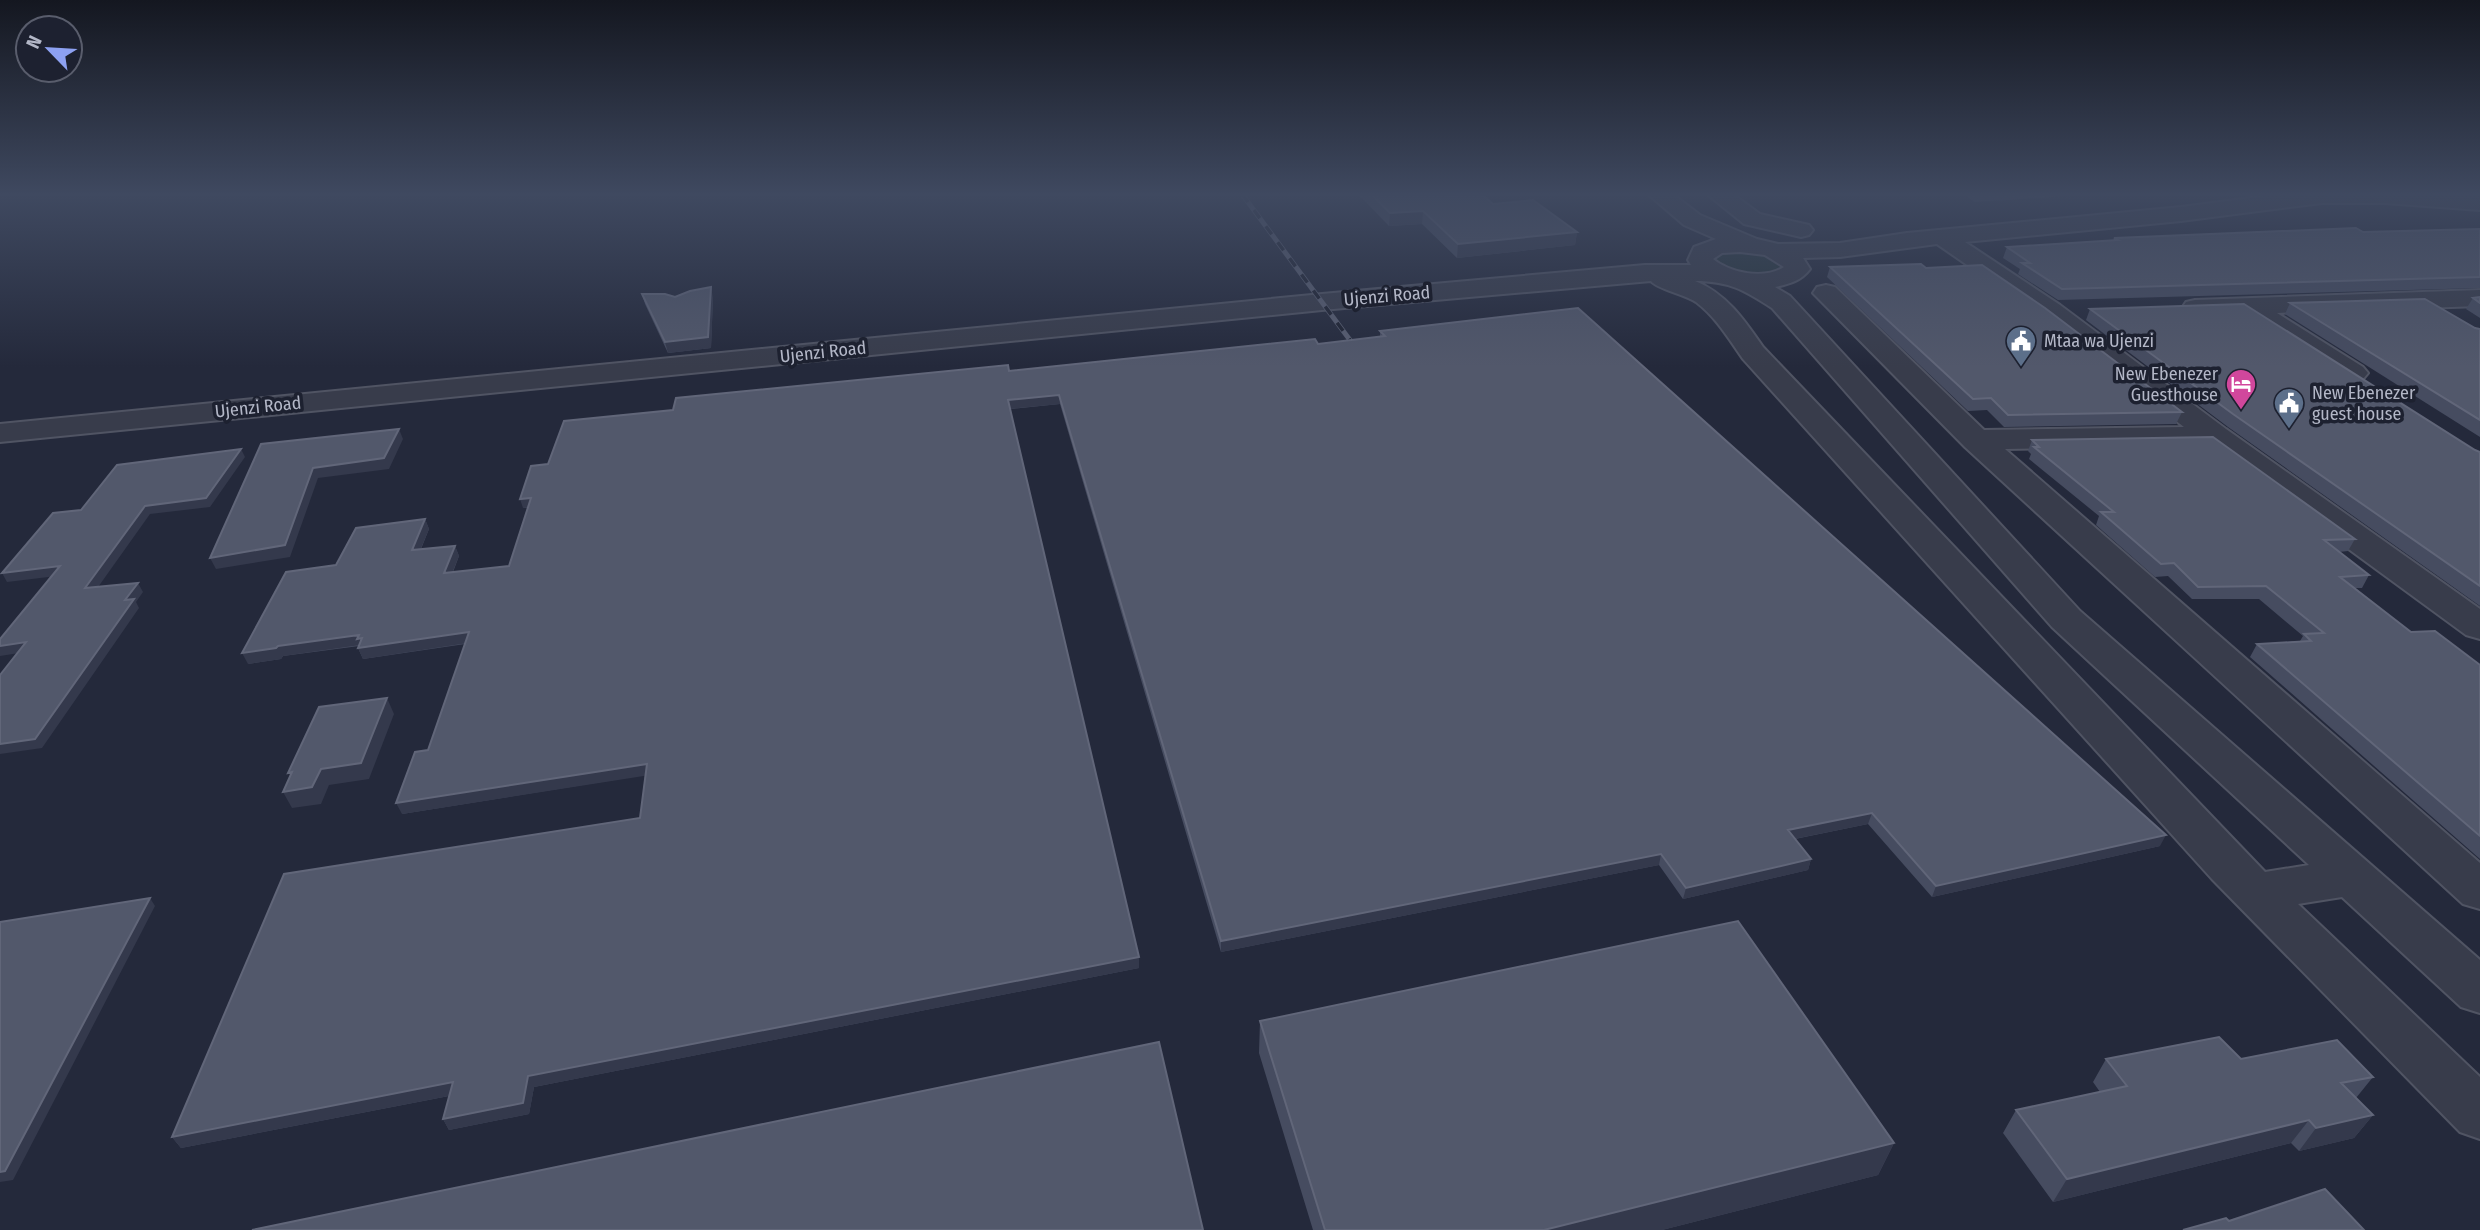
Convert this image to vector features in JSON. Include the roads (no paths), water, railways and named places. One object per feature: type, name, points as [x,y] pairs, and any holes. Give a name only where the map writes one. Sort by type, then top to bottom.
[{"type":"street","points":[[1710,251],[1718,265],[1788,283],[2066,619],[2480,992]]},
{"type":"street","name":"Ujenzi Road","points":[[0,433],[1645,273],[1718,265],[1725,251]]},
{"type":"street","points":[[1771,251],[1793,260],[1788,283]]},
{"type":"street","points":[[1788,283],[1838,251]]},
{"type":"street","points":[[1963,251],[2051,311],[2215,436],[2480,627]]},
{"type":"street","points":[[1438,292],[1666,279],[1697,289],[1728,316],[1753,353],[2069,696],[2255,892],[2480,1114]]},
{"type":"street","points":[[1826,293],[1976,440],[2480,891]]},
{"type":"street","points":[[2169,309],[2480,298]]},
{"type":"street","points":[[2426,300],[2469,325]]},
{"type":"street","points":[[2249,307],[2376,388]]},
{"type":"street","points":[[2051,311],[2090,310]]},
{"type":"street","points":[[1976,440],[2215,436]]},
{"type":"street","points":[[2255,892],[2352,877]]},
{"type":"railway","points":[[1284,251],[1361,355]]},
{"type":"place","name":"Mtaa wa Ujenzi","points":[[2021,368]]},
{"type":"place","name":"New Ebenezer Guesthouse","points":[[2241,411]]},
{"type":"place","name":"New Ebenezer guest house","points":[[2289,430]]}]
